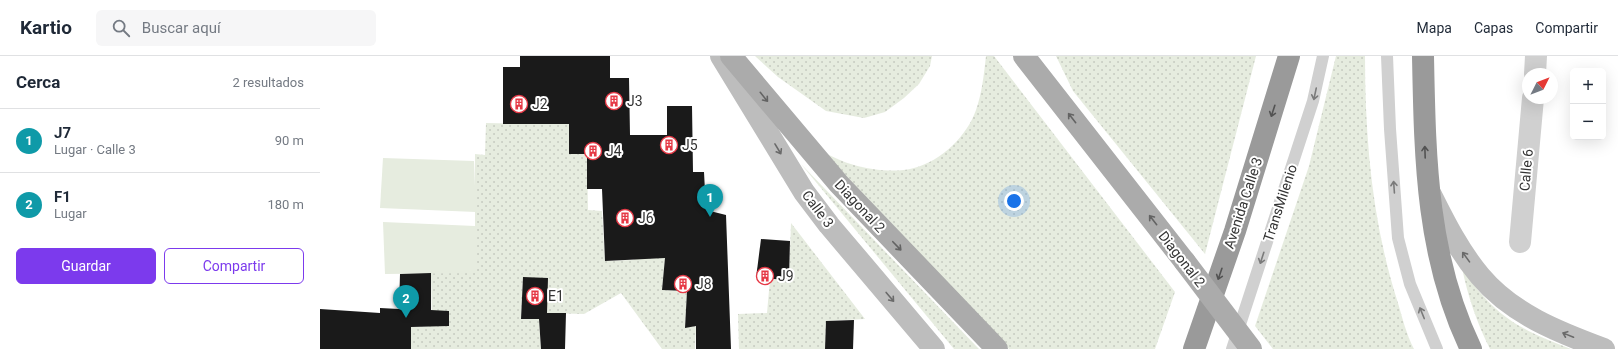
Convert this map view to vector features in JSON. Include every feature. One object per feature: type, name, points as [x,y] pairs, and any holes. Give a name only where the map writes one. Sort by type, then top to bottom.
[{"type":"highway","points":[[1423,56],[1425,158],[1432,224],[1443,277],[1452,306],[1470,349]]},
{"type":"highway","name":"Avenida Calle 3","points":[[1194,349],[1285,62]]},
{"type":"main road","name":"Diagonal 2","points":[[731,56],[839,184],[997,349]]},
{"type":"main road","name":"Diagonal 2","points":[[1024,56],[1186,262],[1251,349]]},
{"type":"main road","points":[[1042,56],[1056,97]]},
{"type":"street","name":"Calle 3","points":[[721,56],[804,192],[829,225],[934,349]]},
{"type":"street","points":[[1535,68],[1536,56]]},
{"type":"street","name":"Calle 6","points":[[1520,242],[1532,104]]},
{"type":"street","points":[[1428,190],[1462,252],[1480,276],[1497,293],[1518,310],[1542,323],[1604,349]]},
{"type":"lane","name":"TransMilenio","points":[[1232,349],[1313,101],[1323,56]]},
{"type":"lane","points":[[1387,56],[1390,129],[1398,238],[1410,284],[1437,349]]},
{"type":"shaded area","points":[[755,56],[932,56],[930,66],[919,84],[904,98],[885,112],[864,118],[826,111],[778,77]]},
{"type":"shaded area","points":[[986,56],[994,56],[1175,292],[1155,349],[1009,349],[823,152],[850,164],[884,170],[907,170],[924,165],[934,160],[960,138],[972,120],[980,97]]},
{"type":"shaded area","points":[[1056,56],[1256,56],[1205,254],[1073,91]]},
{"type":"shaded area","points":[[1336,56],[1365,56],[1366,118],[1372,180],[1381,240],[1404,325],[1414,349],[1273,349],[1255,326],[1309,166]]},
{"type":"shaded area","points":[[569,84],[587,154],[588,210],[602,211],[605,261],[633,260],[667,241],[662,290],[687,291],[685,327],[696,326],[695,349],[662,349],[621,293],[584,314],[547,313],[523,277],[521,319],[539,319],[541,349],[411,349],[411,327],[432,326],[431,273],[475,273],[475,154],[485,155],[486,123],[535,124]]},
{"type":"shaded area","points":[[383,158],[474,161],[476,212],[380,208]]},
{"type":"shaded area","points":[[801,164],[979,349],[954,349]]},
{"type":"shaded area","points":[[383,222],[475,226],[475,273],[385,274]]},
{"type":"shaded area","points":[[791,223],[865,319],[826,321],[825,349],[739,349],[738,314],[767,313],[770,279],[789,280]]},
{"type":"shaded area","points":[[1462,268],[1485,298],[1509,319],[1536,335],[1571,349],[1490,349],[1473,310]]},
{"type":"building","points":[[520,56],[610,56],[610,78],[629,78],[630,135],[667,135],[667,106],[692,106],[693,172],[704,172],[706,210],[726,215],[731,349],[696,349],[696,326],[685,328],[687,291],[662,290],[665,258],[605,261],[602,189],[587,189],[587,154],[569,154],[569,124],[503,124],[503,67],[520,67]]},
{"type":"building","points":[[761,239],[790,241],[789,280],[756,278]]},
{"type":"building","points":[[431,273],[431,310],[449,311],[449,326],[411,327],[411,349],[320,349],[320,309],[380,313],[380,308],[399,309],[400,274]]},
{"type":"building","name":"E1","points":[[523,277],[548,278],[547,313],[566,313],[565,349],[541,349],[539,319],[521,319]]},
{"type":"building","points":[[854,320],[853,349],[825,349],[826,321]]},
{"type":"place","name":"J3","points":[[614,101]]},
{"type":"place","name":"J2","points":[[519,104]]},
{"type":"place","name":"J5","points":[[669,145]]},
{"type":"place","name":"J4","points":[[593,151]]},
{"type":"place","name":"J7","points":[[710,217]]},
{"type":"place","name":"J6","points":[[625,218]]},
{"type":"place","name":"J9","points":[[765,276]]},
{"type":"place","name":"J8","points":[[683,284]]},
{"type":"place","name":"E1","points":[[535,296]]},
{"type":"place","name":"F1","points":[[406,318]]}]
